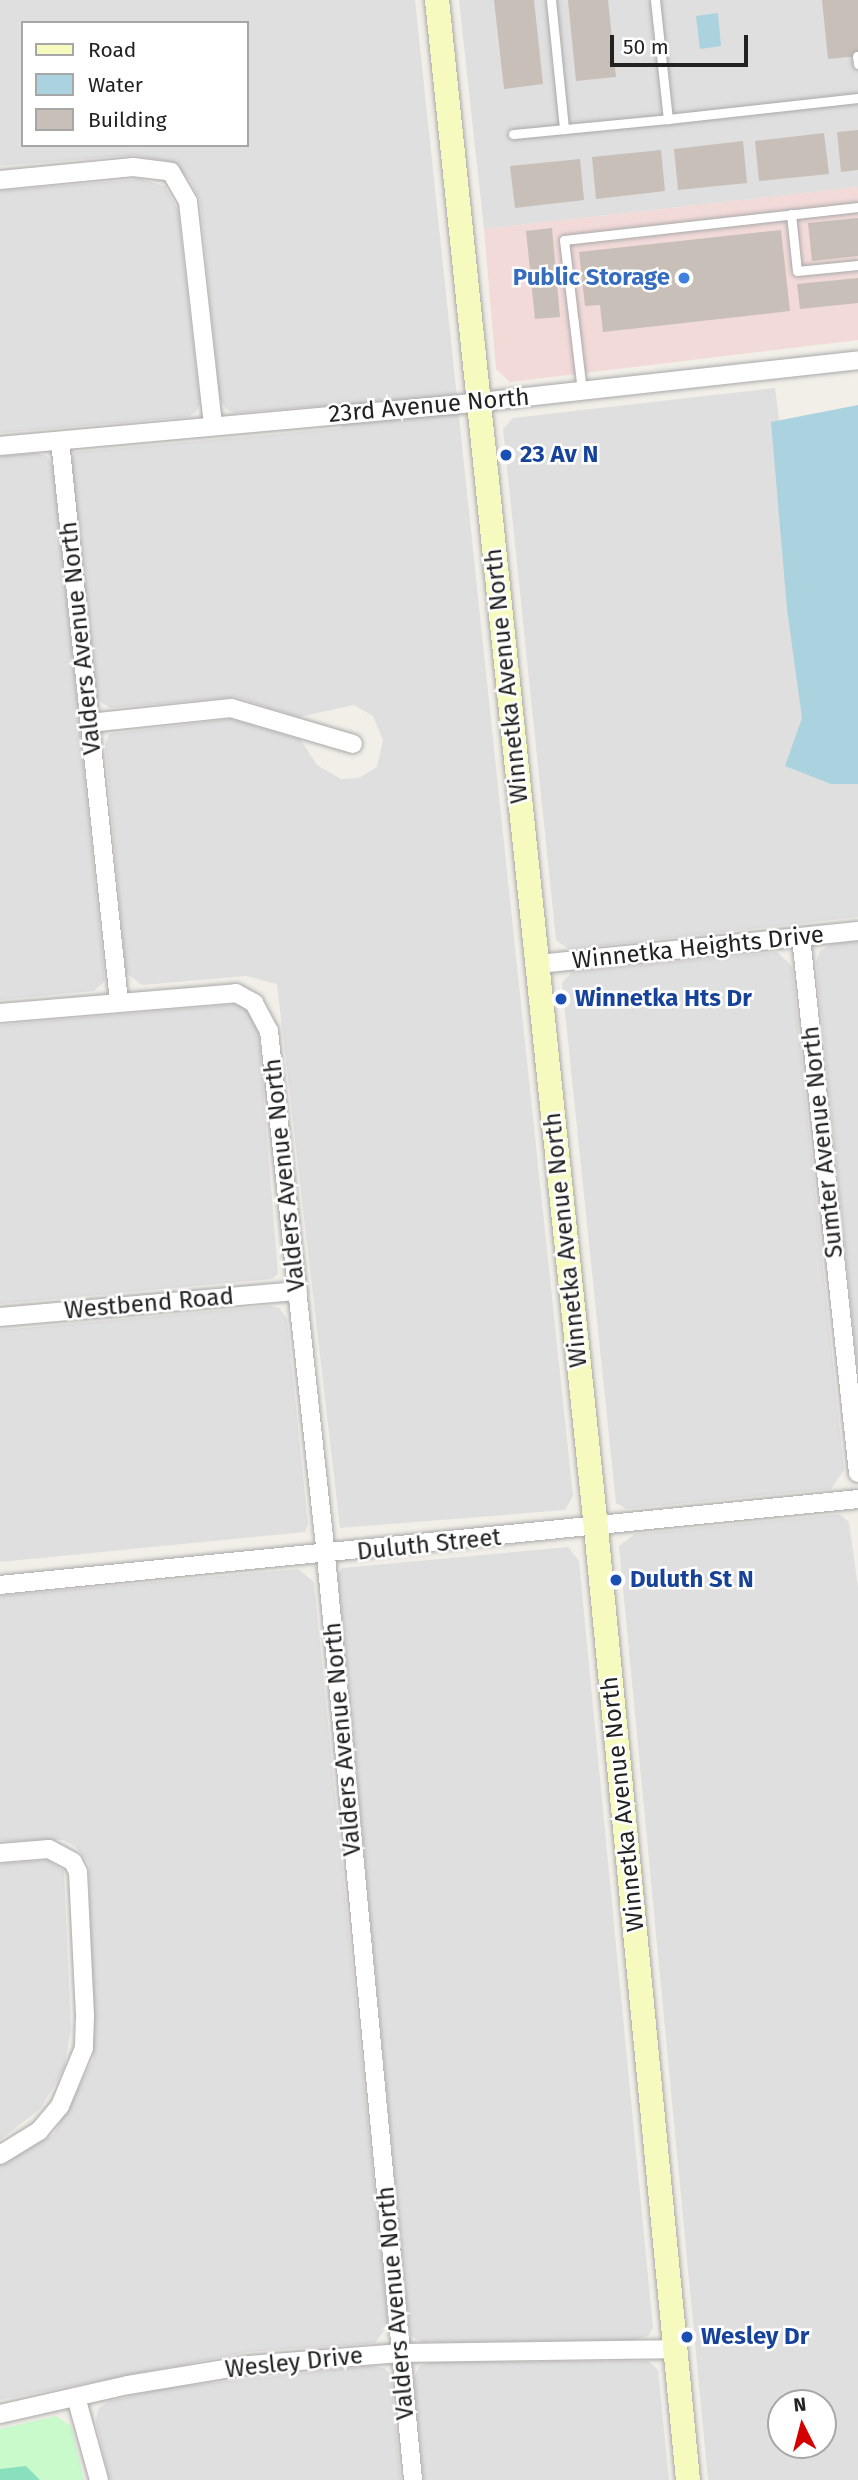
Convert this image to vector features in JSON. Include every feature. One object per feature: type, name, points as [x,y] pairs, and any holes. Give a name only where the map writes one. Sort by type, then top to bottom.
[{"type":"main road","name":"Winnetka Avenue North","points":[[437,0],[596,1528],[688,2480]]},
{"type":"street","points":[[0,180],[133,167],[171,172],[188,202],[213,426]]},
{"type":"street","name":"23rd Avenue North","points":[[0,446],[479,402],[858,360]]},
{"type":"street","name":"Valders Avenue North","points":[[60,441],[119,1001],[236,993],[254,1003],[269,1031],[326,1556],[413,2480]]},
{"type":"street","points":[[89,723],[231,708],[353,744]]},
{"type":"street","name":"Winnetka Heights Drive","points":[[538,964],[858,931]]},
{"type":"street","name":"Sumter Avenue North","points":[[802,937],[858,1473]]},
{"type":"street","points":[[0,1013],[119,1001]]},
{"type":"street","name":"Westbend Road","points":[[0,1317],[298,1291]]},
{"type":"street","name":"Duluth Street","points":[[0,1585],[326,1556],[858,1499]]},
{"type":"street","points":[[0,1853],[50,1849],[64,1853],[78,1872],[84,2048],[60,2106],[40,2131],[0,2155]]},
{"type":"street","name":"Wesley Drive","points":[[0,2414],[249,2365],[401,2353],[676,2349]]},
{"type":"street","points":[[76,2397],[99,2480]]},
{"type":"lane","points":[[551,0],[564,129]]},
{"type":"lane","points":[[655,0],[668,119]]},
{"type":"lane","points":[[857,56],[858,64]]},
{"type":"lane","points":[[513,134],[858,97]]},
{"type":"lane","points":[[582,391],[564,240],[858,207]]},
{"type":"lane","points":[[791,214],[797,271],[858,265]]},
{"type":"shaded area","points":[[0,0],[415,0],[573,1496],[565,1510],[340,1528],[277,984],[246,976],[142,985],[126,973],[105,745],[109,734],[231,719],[300,739],[317,765],[341,779],[359,778],[377,767],[383,740],[373,716],[354,705],[299,717],[235,697],[110,708],[95,698],[71,460],[75,452],[342,428],[339,405],[235,413],[226,409],[220,399],[200,200],[190,180],[171,162],[135,155],[0,166]]},
{"type":"shaded area","points":[[459,0],[858,0],[858,187],[484,229]]},
{"type":"shaded area","points":[[140,179],[165,186],[178,210],[200,404],[196,412],[188,417],[0,433],[0,191]]},
{"type":"shaded area","points":[[858,187],[858,340],[510,382],[496,369],[484,229]]},
{"type":"shaded area","points":[[775,388],[823,756],[858,753],[858,917],[569,949],[556,940],[503,429],[513,418]]},
{"type":"shaded area","points":[[36,453],[47,456],[53,467],[105,981],[94,991],[0,1000],[0,456]]},
{"type":"shaded area","points":[[858,941],[858,1372],[816,962],[820,951],[831,944]]},
{"type":"shaded area","points":[[777,952],[792,966],[844,1470],[831,1489],[627,1509],[616,1503],[562,983],[572,972]]},
{"type":"shaded area","points":[[240,1004],[257,1013],[278,1274],[272,1279],[0,1304],[0,1025]]},
{"type":"shaded area","points":[[269,1306],[279,1308],[287,1319],[308,1525],[305,1532],[0,1562],[0,1330]]},
{"type":"shaded area","points":[[839,1514],[849,1522],[858,1587],[858,2480],[708,2480],[619,1546],[635,1534]]},
{"type":"shaded area","points":[[568,1547],[579,1561],[653,2328],[648,2336],[635,2340],[422,2342],[411,2336],[409,2325],[338,1574],[342,1568]]},
{"type":"shaded area","points":[[298,1569],[314,1582],[388,2325],[375,2343],[248,2352],[0,2400],[0,2165],[54,2134],[93,2060],[89,1864],[75,1846],[63,1840],[0,1841],[0,1596]]},
{"type":"shaded area","points":[[48,1860],[64,1871],[71,2028],[64,2069],[40,2109],[0,2140],[0,1864]]},
{"type":"shaded area","points":[[648,2361],[658,2370],[669,2480],[424,2480],[414,2377],[420,2366],[430,2362]]},
{"type":"shaded area","points":[[371,2366],[384,2368],[391,2375],[401,2480],[110,2480],[96,2422],[98,2409],[109,2401],[171,2387]]},
{"type":"green space","points":[[56,2416],[71,2426],[84,2480],[0,2480],[0,2429]]},
{"type":"green space","points":[[26,2466],[40,2480],[0,2480],[0,2469]]},
{"type":"water","points":[[718,13],[721,46],[700,49],[696,16]]},
{"type":"water","points":[[858,405],[858,784],[831,784],[785,766],[802,718],[787,609],[771,422]]},
{"type":"building","points":[[494,0],[534,0],[543,84],[504,89]]},
{"type":"building","points":[[568,0],[608,0],[616,77],[576,81]]},
{"type":"building","points":[[822,0],[858,0],[858,56],[828,59]]},
{"type":"building","points":[[858,130],[858,170],[841,172],[837,132]]},
{"type":"building","points":[[824,133],[829,174],[759,181],[755,141]]},
{"type":"building","points":[[743,141],[747,183],[678,190],[674,149]]},
{"type":"building","points":[[661,150],[665,191],[596,199],[592,157]]},
{"type":"building","points":[[580,159],[584,200],[515,208],[510,166]]},
{"type":"building","points":[[858,218],[858,256],[812,261],[808,223]]},
{"type":"building","name":"Public Storage","points":[[552,228],[560,317],[535,319],[526,231]]},
{"type":"building","name":"Public Storage","points":[[781,230],[790,311],[603,332],[600,305],[585,306],[579,252]]},
{"type":"building","points":[[858,278],[858,303],[800,309],[797,284]]},
{"type":"place","name":"Public Storage","points":[[684,278]]},
{"type":"place","name":"23 Av N","points":[[506,455]]},
{"type":"place","name":"Winnetka Hts Dr","points":[[561,999]]},
{"type":"place","name":"Duluth St N","points":[[616,1580]]},
{"type":"place","name":"Wesley Dr","points":[[687,2337]]}]
